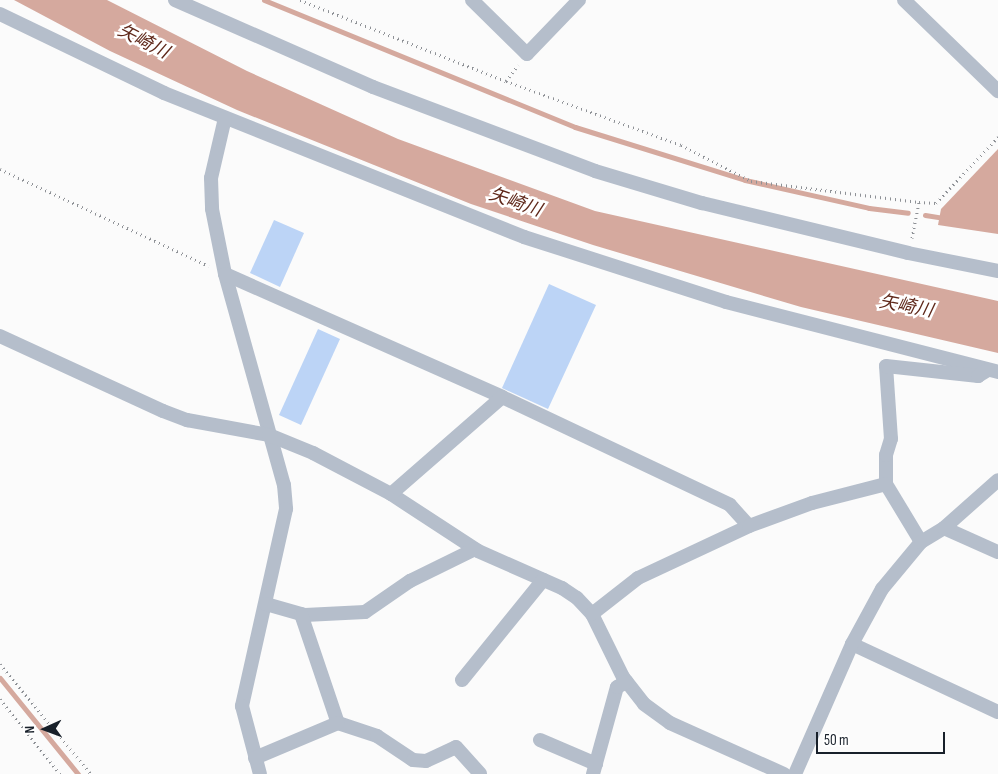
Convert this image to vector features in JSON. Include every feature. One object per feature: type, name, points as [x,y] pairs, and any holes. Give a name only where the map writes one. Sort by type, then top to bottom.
[{"type":"street","points":[[175,0],[373,87],[595,171],[702,203],[908,253],[998,271]]},
{"type":"street","points":[[472,0],[527,54],[579,0]]},
{"type":"street","points":[[904,0],[998,91]]},
{"type":"street","points":[[0,14],[164,93],[524,237],[726,302],[993,371]]},
{"type":"street","points":[[225,118],[210,178],[212,209],[225,274],[284,485],[286,509],[242,706],[254,758],[260,774]]},
{"type":"street","points":[[225,274],[502,397],[730,505],[749,526]]},
{"type":"street","points":[[0,336],[163,411],[187,420],[269,435],[313,453],[391,494],[475,549],[543,580],[577,598],[592,614],[627,682],[644,704],[670,722],[784,774]]},
{"type":"street","points":[[921,542],[886,484],[886,455],[891,439],[886,366],[978,376],[993,371]]},
{"type":"street","points":[[391,494],[502,397]]},
{"type":"street","points":[[795,774],[852,644],[882,589],[921,542],[944,528],[998,480]]},
{"type":"street","points":[[592,614],[638,578],[749,526],[812,503],[886,484]]},
{"type":"street","points":[[944,528],[998,552]]},
{"type":"street","points":[[266,604],[301,614],[365,612],[410,581],[475,549]]},
{"type":"street","points":[[462,680],[543,580]]},
{"type":"street","points":[[301,614],[338,723]]},
{"type":"street","points":[[852,644],[998,712]]},
{"type":"street","points":[[540,740],[594,769],[617,687],[627,682]]},
{"type":"street","points":[[254,758],[338,723],[377,736],[413,760],[426,760],[456,747],[480,774]]},
{"type":"path","points":[[300,0],[506,81],[681,145],[750,181],[936,203],[998,137]]},
{"type":"path","points":[[506,81],[527,54]]},
{"type":"path","points":[[0,169],[225,274]]},
{"type":"path","points":[[908,253],[919,202]]},
{"type":"path","points":[[0,664],[91,774]]},
{"type":"path","points":[[0,700],[60,774]]},
{"type":"water","name":"矢崎川","points":[[14,0],[107,0],[247,71],[398,139],[595,211],[998,301],[998,353],[801,307],[593,245],[471,204],[237,110],[110,51]]},
{"type":"water","points":[[998,149],[998,234],[938,225],[941,209]]},
{"type":"building","points":[[274,220],[304,233],[280,287],[250,273]]},
{"type":"building","points":[[549,284],[596,305],[548,409],[502,388]]},
{"type":"building","points":[[318,329],[340,339],[301,425],[279,415]]},
{"type":"waterway","points":[[264,0],[575,127],[745,180],[869,208],[908,213]]},
{"type":"waterway","points":[[925,215],[945,218]]},
{"type":"waterway","points":[[0,678],[78,774]]}]
